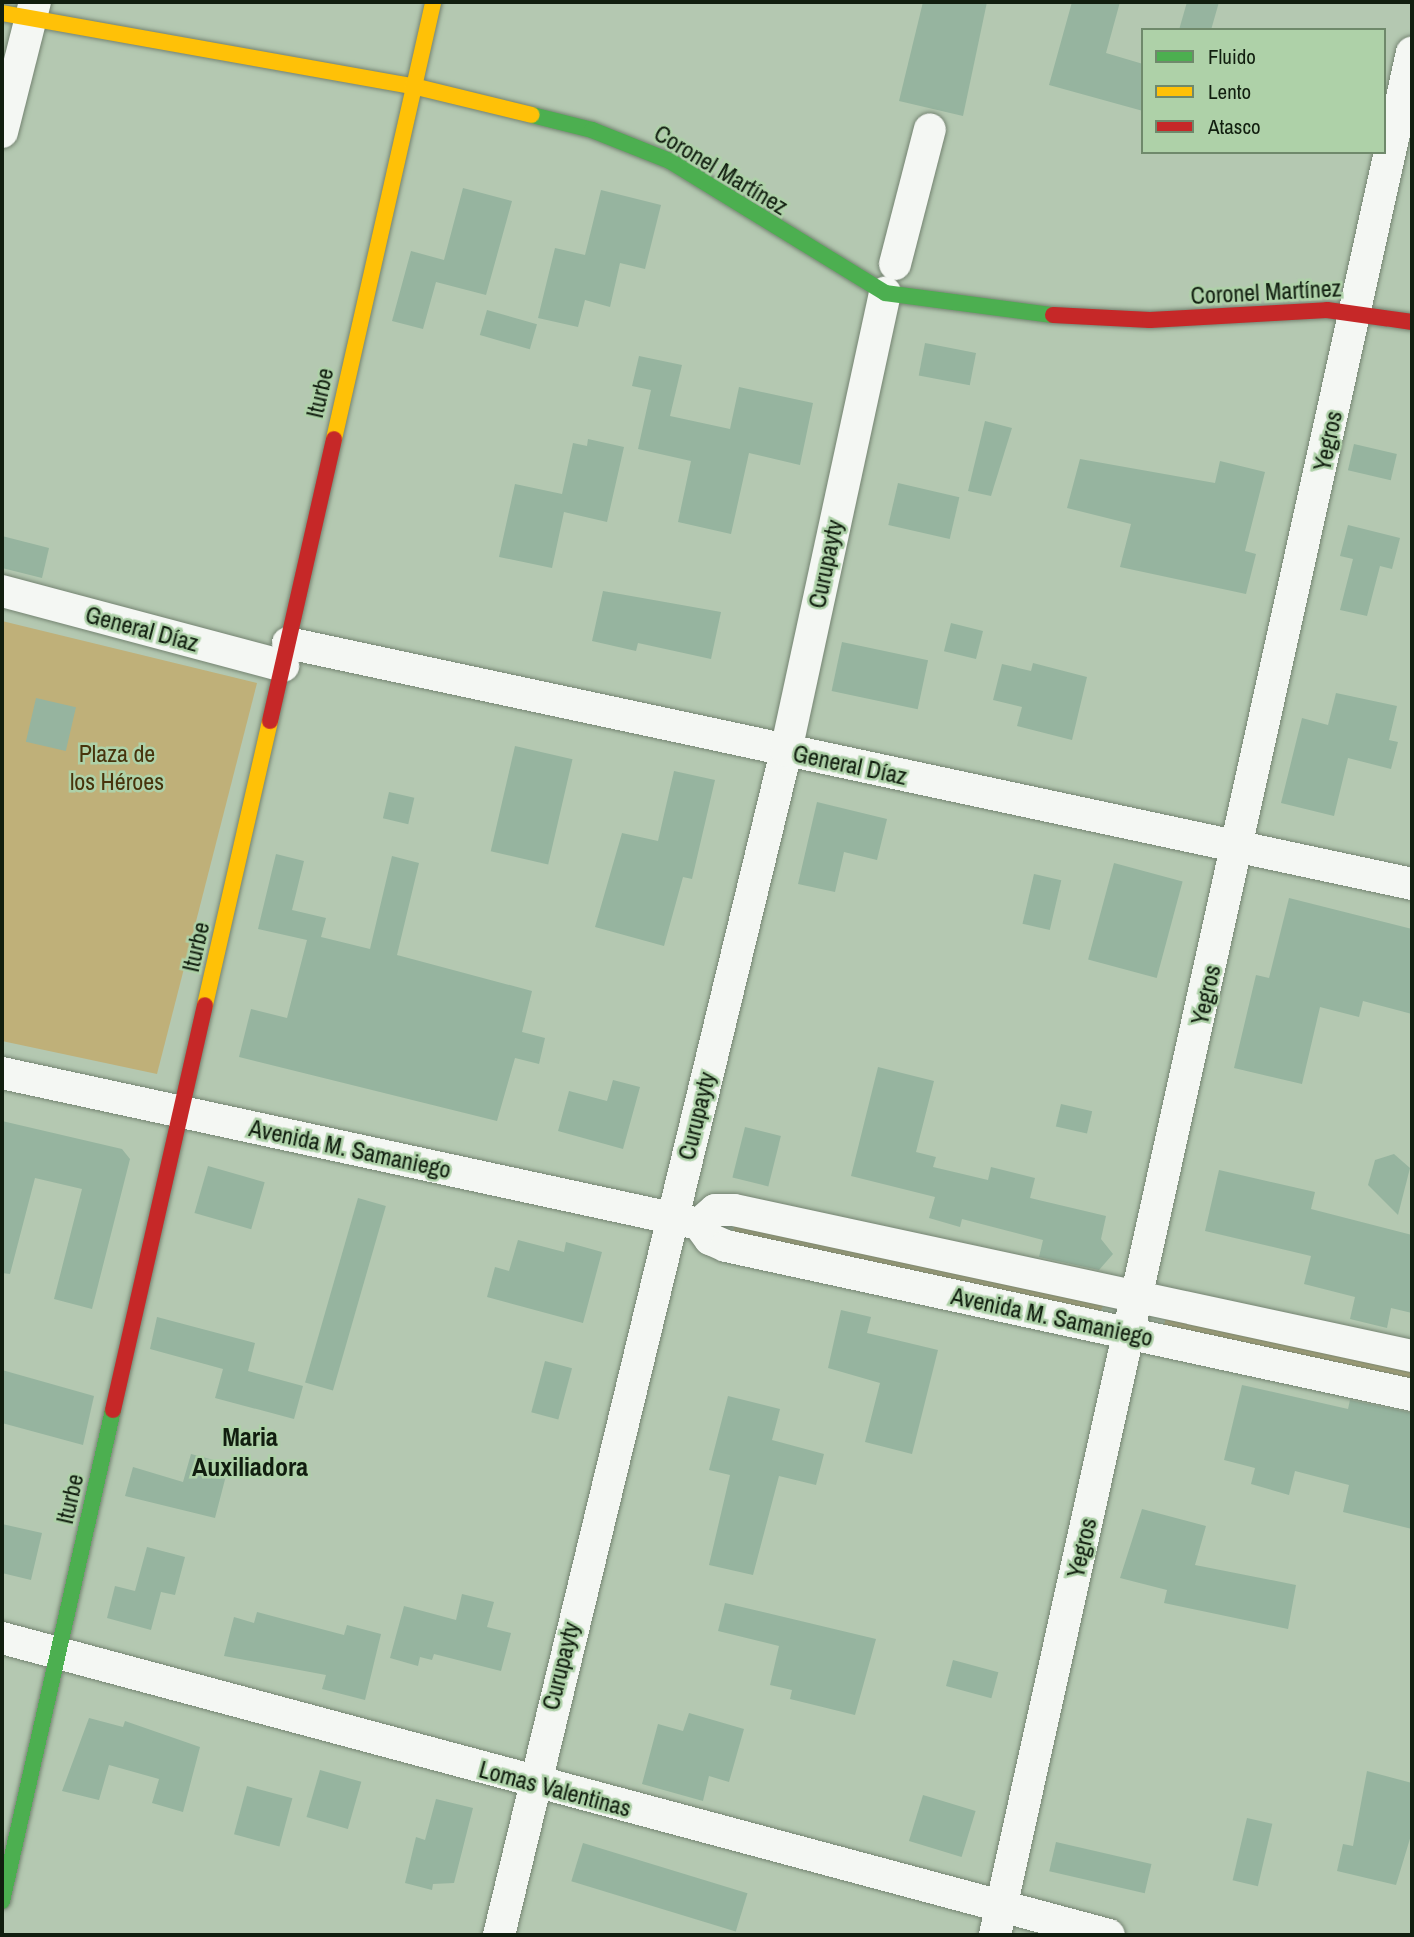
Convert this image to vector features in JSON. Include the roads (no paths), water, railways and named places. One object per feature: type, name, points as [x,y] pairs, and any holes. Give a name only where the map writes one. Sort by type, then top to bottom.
[{"type":"street","name":"Iturbe","points":[[2,1901],[433,2]]},
{"type":"street","name":"Coronel Martínez","points":[[23,11],[412,86],[631,143],[670,161],[885,293],[1064,316],[1150,320],[1356,311],[1412,322]]},
{"type":"street","points":[[2,132],[23,11]]},
{"type":"street","name":"Yegros","points":[[998,1923],[1240,848],[1412,53]]},
{"type":"street","points":[[895,264],[930,129]]},
{"type":"street","name":"Curupayty","points":[[499,1935],[533,1783],[686,1222],[885,293]]},
{"type":"street","name":"General Díaz","points":[[2,591],[285,655],[786,751],[1412,884]]},
{"type":"street","name":"Avenida M. Samaniego","points":[[2,1073],[686,1222],[726,1246],[1412,1395]]},
{"type":"street","name":"Avenida M. Samaniego","points":[[686,1222],[715,1210],[734,1210],[1412,1356]]},
{"type":"street","name":"Lomas Valentinas","points":[[2,1638],[533,1783],[998,1923],[1109,1935]]},
{"type":"district","name":"Maria Auxiliadora","points":[[250,1452]]},
{"type":"park label","name":"Plaza de los Héroes","points":[[117,768]]}]
